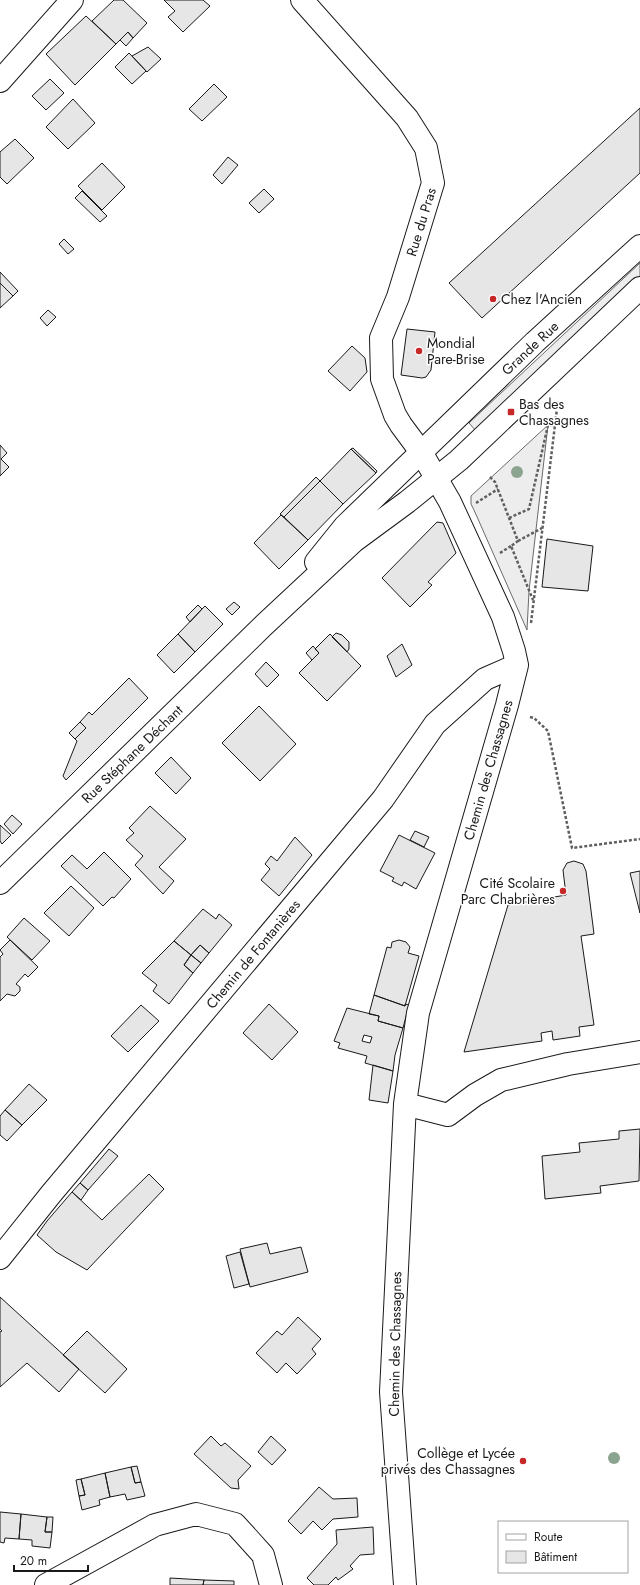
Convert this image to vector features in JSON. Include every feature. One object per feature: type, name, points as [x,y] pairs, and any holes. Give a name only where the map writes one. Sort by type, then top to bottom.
[{"type":"street","points":[[0,81],[72,0]]},
{"type":"street","name":"Rue du Pras","points":[[302,0],[408,118],[426,148],[434,183],[398,297],[381,338],[382,379],[401,425],[421,452]]},
{"type":"street","name":"Grande Rue","points":[[421,452],[535,342],[640,246]]},
{"type":"street","points":[[436,479],[468,452],[640,288]]},
{"type":"street","name":"Chemin des Chassagnes","points":[[405,1585],[391,1392],[405,1104],[418,1014],[505,712],[516,665],[514,652],[502,617],[456,516],[421,452]]},
{"type":"street","name":"Rue Stéphane Déchant","points":[[264,625],[345,526],[421,452]]},
{"type":"street","name":"Rue Stéphane Déchant","points":[[0,883],[264,625],[354,541],[436,479]]},
{"type":"street","name":"Chemin de Fontanières","points":[[0,1258],[51,1194],[383,799],[435,724],[485,678],[516,665]]},
{"type":"street","points":[[405,1104],[448,1115],[475,1095],[501,1080],[568,1064],[640,1052]]},
{"type":"street","points":[[46,1585],[155,1525],[196,1514],[235,1524],[263,1555],[271,1585]]},
{"type":"path","points":[[530,629],[558,398]]},
{"type":"path","points":[[509,518],[529,509],[548,425],[555,425]]},
{"type":"path","points":[[490,477],[498,489],[518,541]]},
{"type":"path","points":[[472,506],[498,489]]},
{"type":"path","points":[[534,601],[511,546],[542,528]]},
{"type":"path","points":[[530,717],[534,718],[548,731],[572,848],[640,839]]},
{"type":"shaded area","points":[[640,263],[640,278],[476,431],[469,423]]},
{"type":"shaded area","points":[[548,425],[529,591],[527,630],[471,504],[471,496]]},
{"type":"building","points":[[114,0],[123,0],[147,23],[133,38],[128,32],[116,44],[92,21]]},
{"type":"building","points":[[164,0],[203,0],[210,6],[183,32],[168,17],[175,11]]},
{"type":"building","points":[[86,16],[116,44],[75,85],[46,54]]},
{"type":"building","points":[[128,32],[133,38],[126,46],[120,40]]},
{"type":"building","points":[[148,47],[161,59],[147,72],[132,56]]},
{"type":"building","points":[[129,53],[146,71],[132,84],[115,67]]},
{"type":"building","points":[[50,79],[64,93],[46,110],[32,96]]},
{"type":"building","points":[[214,84],[227,97],[202,121],[189,109]]},
{"type":"building","points":[[73,99],[95,123],[68,149],[46,127]]},
{"type":"building","points":[[640,108],[640,173],[482,318],[449,283]]},
{"type":"building","points":[[15,139],[34,158],[7,184],[0,177],[0,152]]},
{"type":"building","points":[[228,157],[238,165],[222,184],[213,175]]},
{"type":"building","points":[[102,163],[125,187],[102,210],[78,186]]},
{"type":"building","points":[[264,189],[274,199],[259,213],[249,203]]},
{"type":"building","points":[[82,191],[107,216],[100,222],[75,198]]},
{"type":"building","points":[[64,239],[74,249],[68,254],[59,244]]},
{"type":"building","points":[[0,272],[18,291],[13,296],[0,283]]},
{"type":"building","points":[[0,283],[13,296],[0,308]]},
{"type":"building","points":[[48,310],[56,317],[47,326],[40,318]]},
{"type":"building","name":"Mondial Pare-Brise","points":[[407,329],[435,332],[431,370],[426,377],[422,378],[401,375]]},
{"type":"building","points":[[352,346],[365,358],[367,372],[350,391],[328,371]]},
{"type":"building","points":[[0,445],[7,453],[1,459],[9,467],[0,476]]},
{"type":"building","points":[[353,448],[377,471],[376,473],[351,449]]},
{"type":"building","points":[[351,449],[376,473],[343,504],[320,481]]},
{"type":"building","points":[[316,477],[320,481],[284,517],[280,514]]},
{"type":"building","points":[[320,481],[343,504],[308,540],[284,517]]},
{"type":"building","points":[[281,515],[308,540],[279,569],[254,543]]},
{"type":"building","points":[[437,522],[443,523],[456,553],[428,582],[432,585],[410,607],[382,578]]},
{"type":"building","points":[[547,539],[593,546],[588,591],[542,587]]},
{"type":"building","points":[[234,602],[240,607],[232,615],[226,609]]},
{"type":"building","points":[[198,605],[202,609],[190,622],[186,617]]},
{"type":"building","points":[[205,606],[223,624],[195,652],[178,634]]},
{"type":"building","points":[[336,633],[342,635],[349,642],[349,649],[347,652],[332,637]]},
{"type":"building","points":[[178,634],[195,652],[174,673],[157,655]]},
{"type":"building","points":[[330,634],[361,666],[327,701],[299,673],[319,653],[315,649]]},
{"type":"building","points":[[402,644],[412,665],[396,677],[387,656]]},
{"type":"building","points":[[313,646],[319,653],[312,660],[306,653]]},
{"type":"building","points":[[266,662],[279,675],[267,687],[255,674]]},
{"type":"building","points":[[129,678],[148,698],[66,780],[63,776],[77,741],[75,739],[86,728],[80,722],[89,712],[92,715]]},
{"type":"building","points":[[259,706],[296,744],[260,781],[222,743]]},
{"type":"building","points":[[80,722],[86,728],[75,739],[69,733]]},
{"type":"building","points":[[171,757],[191,778],[176,794],[155,773]]},
{"type":"building","points":[[150,806],[186,839],[159,867],[174,881],[163,894],[135,865],[143,856],[126,840],[134,833],[129,828]]},
{"type":"building","points":[[12,815],[22,824],[13,834],[4,824]]},
{"type":"building","points":[[0,825],[11,835],[2,844],[0,841]]},
{"type":"building","points":[[415,831],[429,837],[424,847],[410,840]]},
{"type":"building","points":[[399,835],[435,853],[416,889],[404,882],[402,886],[392,881],[394,878],[380,871]]},
{"type":"building","points":[[295,837],[312,855],[279,896],[261,880],[270,869],[265,864],[271,856],[277,861]]},
{"type":"building","points":[[104,852],[131,879],[114,898],[112,897],[103,906],[61,866],[72,855],[87,869]]},
{"type":"building","points":[[574,861],[583,864],[586,871],[594,934],[581,936],[594,1025],[579,1027],[580,1036],[553,1040],[552,1031],[541,1033],[542,1041],[464,1052],[508,905],[566,895],[563,870],[567,863]]},
{"type":"building","points":[[640,871],[640,913],[630,873]]},
{"type":"building","points":[[71,886],[94,908],[69,936],[44,913]]},
{"type":"building","points":[[203,909],[216,919],[219,914],[232,925],[209,953],[200,945],[191,955],[174,941]]},
{"type":"building","points":[[24,918],[50,941],[32,960],[7,937]]},
{"type":"building","points":[[10,940],[38,967],[28,977],[25,974],[16,984],[20,987],[20,991],[15,996],[7,994],[0,1001],[0,957],[3,954],[0,950]]},
{"type":"building","points":[[399,940],[406,942],[410,947],[408,953],[419,956],[405,1006],[374,995],[387,947],[391,948],[392,942]]},
{"type":"building","points":[[174,941],[191,955],[184,965],[193,973],[169,1004],[153,991],[157,985],[142,973]]},
{"type":"building","points":[[200,945],[209,953],[201,963],[191,955]]},
{"type":"building","points":[[191,955],[201,963],[193,973],[184,965]]},
{"type":"building","points":[[374,995],[405,1006],[405,1004],[409,1005],[403,1028],[378,1021],[379,1016],[369,1014]]},
{"type":"building","points":[[269,1004],[298,1032],[272,1060],[243,1033]]},
{"type":"building","points":[[141,1005],[159,1021],[128,1052],[111,1036]]},
{"type":"building","points":[[347,1008],[379,1016],[378,1021],[403,1028],[395,1055],[393,1071],[365,1063],[367,1056],[338,1048],[340,1043],[334,1041]],"holes":[[[364,1035],[372,1037],[370,1043],[362,1041]]]},
{"type":"building","points":[[373,1065],[393,1071],[388,1103],[369,1100]]},
{"type":"building","points":[[29,1084],[47,1100],[22,1125],[5,1110]]},
{"type":"building","points":[[5,1110],[22,1125],[7,1141],[0,1135],[0,1116]]},
{"type":"building","points":[[640,1129],[639,1181],[600,1186],[601,1193],[545,1199],[542,1156],[580,1152],[579,1143],[619,1139],[619,1131]]},
{"type":"building","points":[[109,1149],[118,1156],[88,1190],[80,1183]]},
{"type":"building","points":[[149,1174],[164,1189],[87,1270],[56,1252],[37,1235],[72,1192],[102,1220]]},
{"type":"building","points":[[80,1183],[88,1190],[81,1200],[72,1192]]},
{"type":"building","points":[[267,1243],[270,1254],[301,1247],[308,1272],[250,1287],[240,1249]]},
{"type":"building","points":[[240,1252],[249,1284],[234,1288],[226,1256]]},
{"type":"building","points":[[0,1297],[79,1369],[59,1392],[27,1363],[0,1387],[0,1332],[2,1331],[0,1329]]},
{"type":"building","points":[[298,1317],[321,1339],[312,1349],[316,1354],[297,1374],[286,1363],[277,1373],[256,1353],[277,1331],[282,1335]]},
{"type":"building","points":[[87,1331],[127,1369],[105,1393],[63,1355]]},
{"type":"building","points":[[211,1436],[221,1446],[225,1443],[251,1466],[238,1480],[239,1489],[231,1488],[194,1454]]},
{"type":"building","points":[[271,1436],[286,1450],[272,1465],[258,1452]]},
{"type":"building","points":[[137,1466],[141,1482],[135,1483],[131,1467]]},
{"type":"building","points":[[131,1467],[135,1483],[141,1482],[145,1496],[127,1500],[125,1494],[110,1497],[105,1473]]},
{"type":"building","points":[[105,1473],[110,1497],[99,1500],[100,1505],[82,1510],[79,1496],[85,1495],[81,1479]]},
{"type":"building","points":[[81,1479],[85,1495],[79,1496],[76,1480]]},
{"type":"building","points":[[319,1487],[333,1499],[357,1498],[358,1517],[333,1519],[322,1530],[313,1521],[301,1534],[288,1521]]},
{"type":"building","points":[[0,1512],[21,1514],[19,1539],[5,1538],[4,1543],[0,1542]]},
{"type":"building","points":[[21,1514],[47,1517],[45,1532],[52,1532],[50,1548],[32,1546],[32,1540],[19,1539]]},
{"type":"building","points":[[47,1517],[53,1517],[52,1532],[45,1532]]},
{"type":"building","points":[[373,1527],[374,1554],[360,1555],[350,1566],[353,1569],[338,1580],[336,1577],[328,1585],[314,1585],[307,1578],[337,1544],[336,1530]]},
{"type":"building","points":[[170,1578],[204,1580],[203,1585],[170,1585]]},
{"type":"building","points":[[204,1580],[234,1581],[234,1585],[203,1585]]},
{"type":"place","name":"Chez l'Ancien","points":[[493,299]]},
{"type":"place","name":"Mondial Pare-Brise","points":[[419,351]]},
{"type":"place","name":"Bas des Chassagnes","points":[[511,412]]},
{"type":"place","name":"Cité Scolaire Parc Chabrières","points":[[563,891]]},
{"type":"place","name":"Collège et Lycée privés des Chassagnes","points":[[523,1461]]}]
